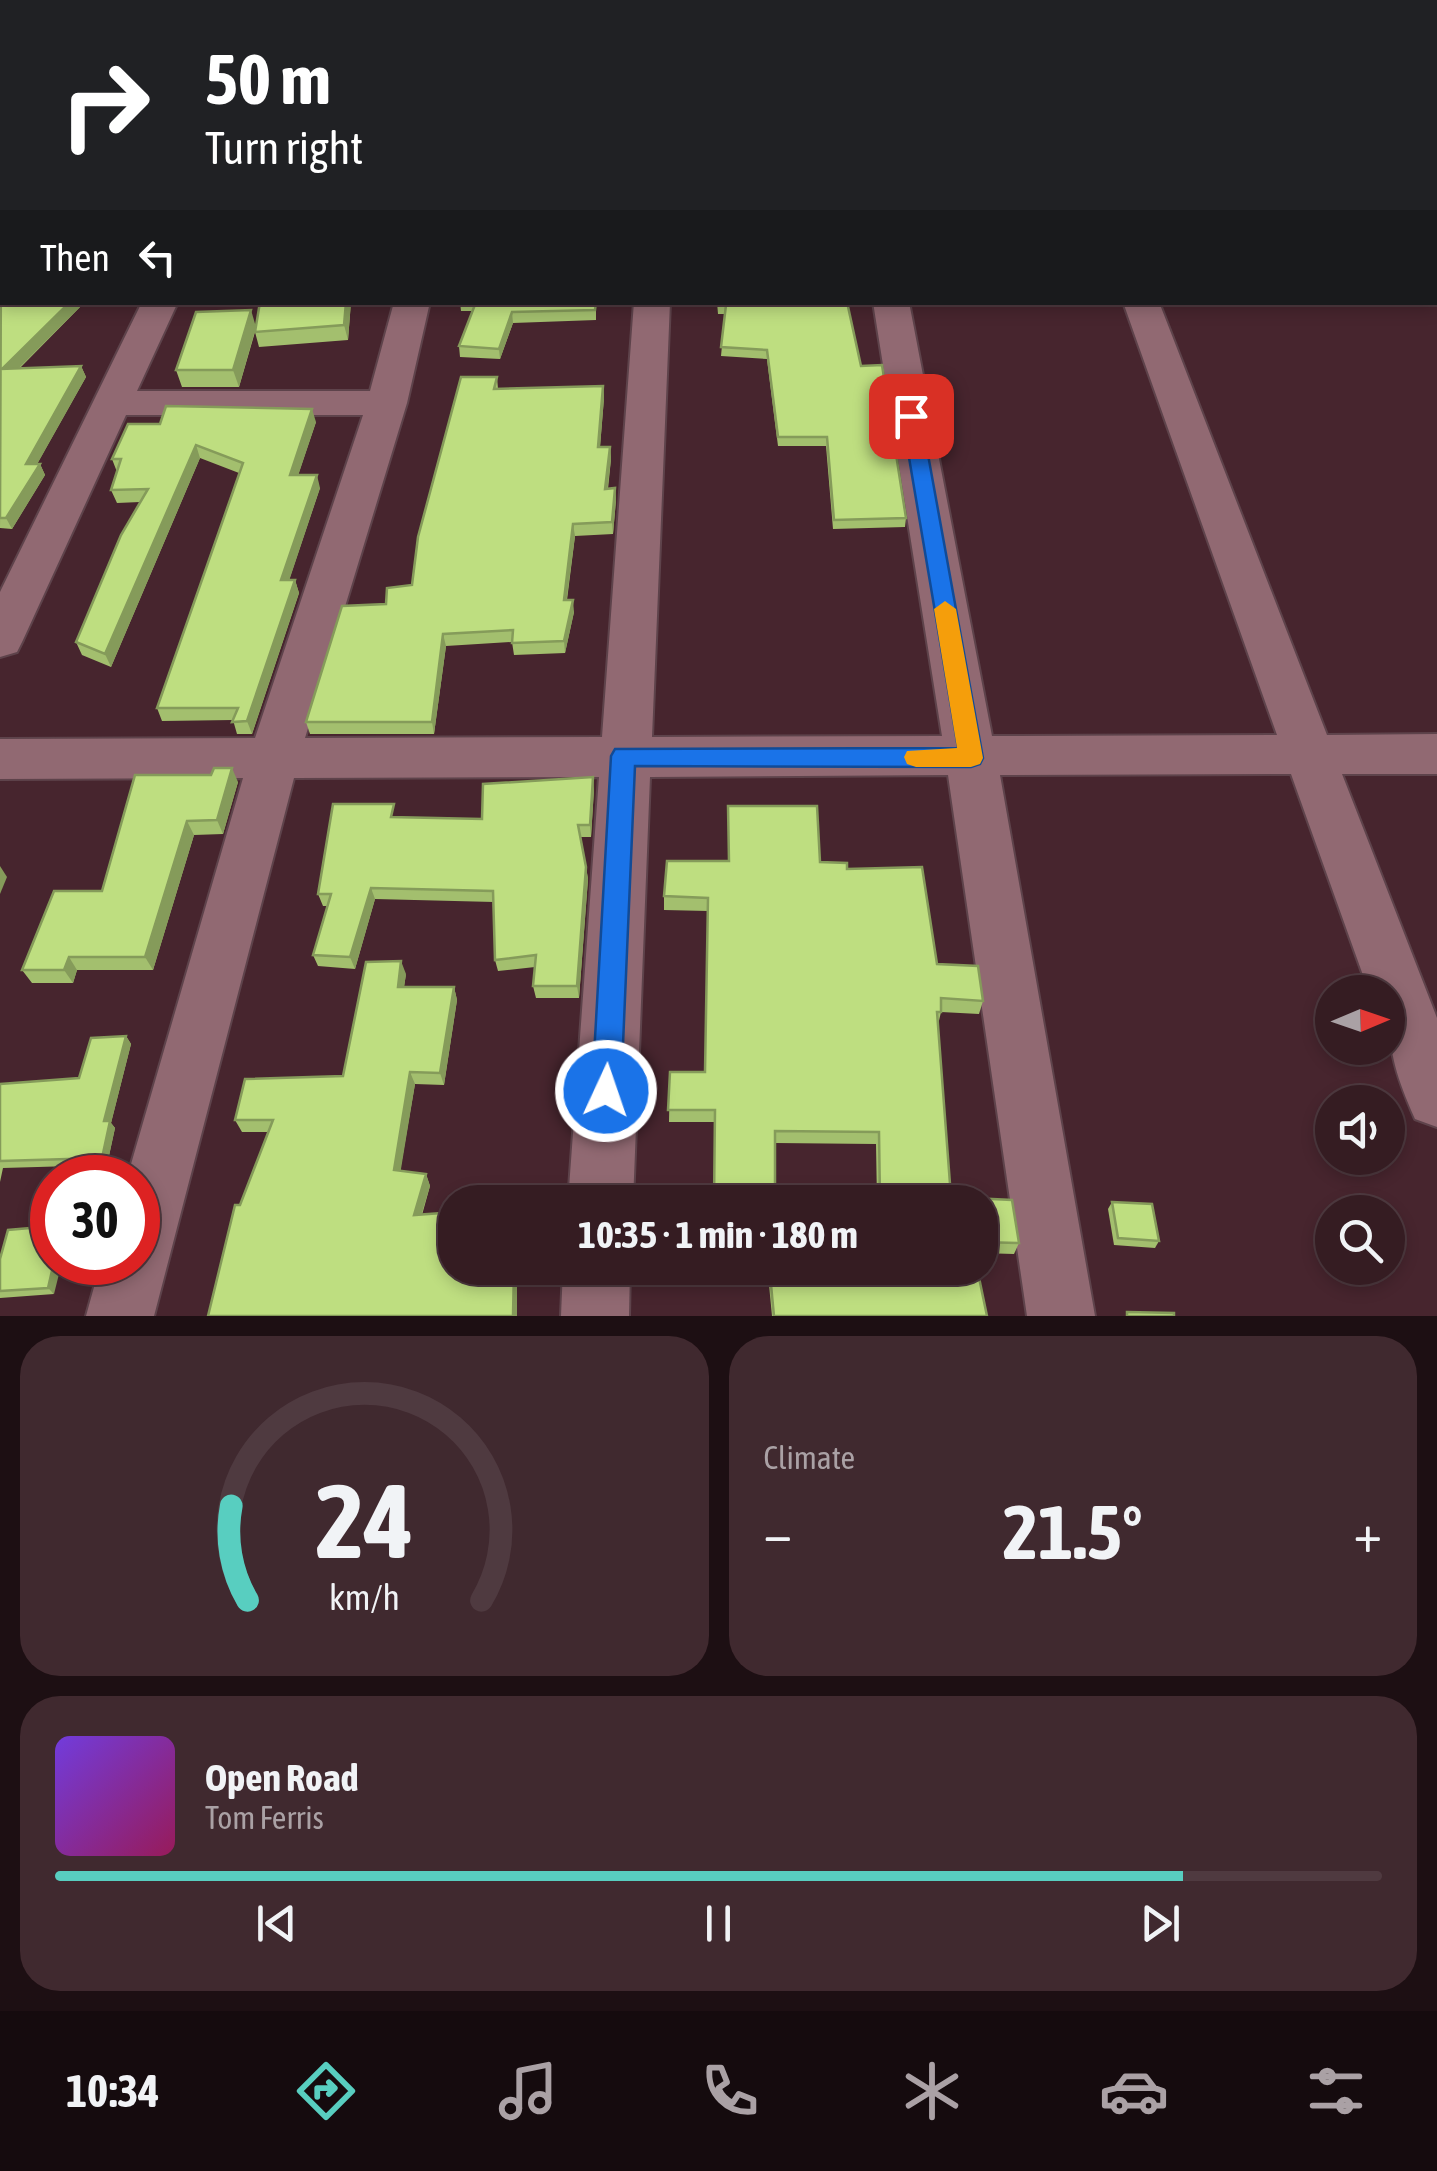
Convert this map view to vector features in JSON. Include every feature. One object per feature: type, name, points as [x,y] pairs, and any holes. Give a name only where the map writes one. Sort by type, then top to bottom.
[{"type":"street","points":[[0,640],[159,305]]},
{"type":"street","points":[[160,1174],[273,761],[386,403],[411,305]]},
{"type":"street","points":[[601,1185],[652,305]]},
{"type":"street","points":[[892,305],[971,758],[1061,1316]]},
{"type":"street","points":[[1142,305],[1437,1098]]},
{"type":"street","points":[[114,402],[386,403]]},
{"type":"street","points":[[0,760],[1437,754]]},
{"type":"street","points":[[120,1316],[129,1285]]},
{"type":"street","points":[[594,1316],[596,1285]]},
{"type":"building","points":[[1,305],[67,305],[2,369],[81,366],[26,464],[40,464],[6,518],[0,518]]},
{"type":"building","points":[[260,305],[346,305],[344,325],[255,332]]},
{"type":"building","points":[[475,305],[596,305],[595,310],[512,312],[499,349],[459,346]]},
{"type":"building","points":[[726,305],[848,305],[861,366],[882,365],[906,518],[834,520],[827,437],[778,437],[767,350],[721,347]]},
{"type":"building","points":[[251,310],[233,370],[176,370],[196,312]]},
{"type":"building","points":[[461,377],[497,377],[494,389],[603,386],[598,447],[610,447],[605,489],[615,488],[612,522],[573,524],[564,600],[573,600],[564,641],[512,643],[513,630],[443,634],[432,722],[306,722],[342,606],[386,604],[387,588],[412,585],[418,537]]},
{"type":"building","points":[[166,406],[312,409],[290,475],[317,475],[281,580],[295,580],[247,721],[232,722],[238,708],[157,708],[243,463],[196,445],[105,654],[76,642],[121,535],[148,489],[111,490],[121,459],[112,459],[128,424],[160,424]]},
{"type":"building","points":[[214,768],[232,768],[217,820],[187,821],[145,957],[69,957],[64,970],[22,970],[54,891],[102,891],[135,775],[211,775]]},
{"type":"building","points":[[593,777],[590,825],[578,825],[586,867],[577,986],[533,986],[536,955],[495,960],[493,891],[371,888],[350,957],[313,955],[331,894],[318,894],[333,804],[394,804],[391,817],[482,819],[483,784]]},
{"type":"building","points":[[728,806],[817,806],[820,862],[847,863],[847,869],[922,867],[937,964],[978,966],[983,1001],[941,998],[941,1012],[937,1012],[950,1185],[880,1185],[879,1132],[775,1131],[775,1185],[714,1185],[715,1110],[668,1110],[670,1072],[705,1072],[708,898],[664,896],[667,861],[729,861]]},
{"type":"building","points":[[401,961],[398,987],[454,987],[440,1073],[410,1072],[394,1170],[426,1174],[414,1215],[438,1213],[438,1285],[514,1285],[513,1316],[208,1316],[235,1205],[240,1205],[273,1120],[235,1120],[245,1079],[343,1076],[366,962]]},
{"type":"building","points":[[126,1036],[104,1121],[110,1121],[103,1155],[30,1155],[30,1160],[0,1161],[0,1084],[79,1078],[91,1038]]},
{"type":"building","points":[[998,1199],[1012,1200],[1019,1243],[998,1242]]},
{"type":"building","points":[[1112,1202],[1152,1204],[1159,1241],[1118,1238]]},
{"type":"building","points":[[30,1228],[30,1285],[49,1285],[48,1288],[0,1291],[0,1259],[8,1230]]},
{"type":"building","points":[[771,1285],[981,1285],[987,1316],[774,1316]]},
{"type":"building","points":[[1127,1312],[1174,1313],[1174,1316],[1127,1316]]},
{"type":"slow traffic","points":[[916,757],[971,758],[945,609]]},
{"type":"route","points":[[606,1091],[624,756],[971,758],[911,416]]}]
